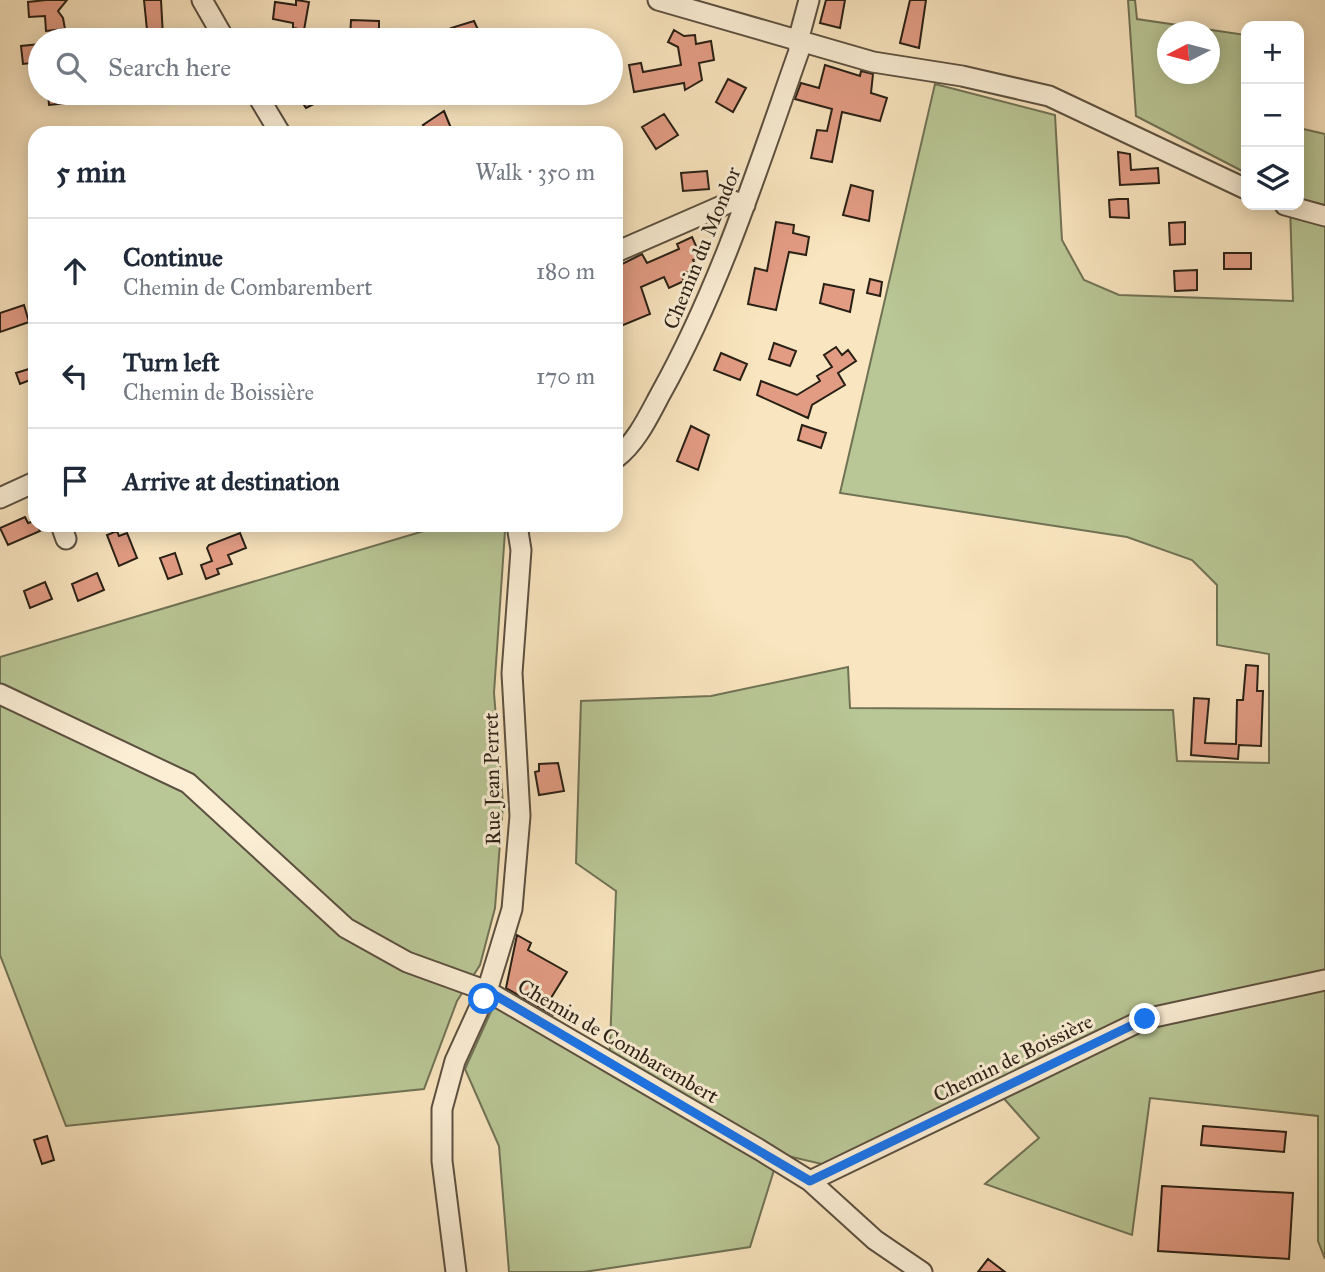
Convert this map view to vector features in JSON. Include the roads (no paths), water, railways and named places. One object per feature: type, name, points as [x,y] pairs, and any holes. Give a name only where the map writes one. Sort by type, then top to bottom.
[{"type":"street","points":[[202,0],[218,28]]},
{"type":"street","points":[[658,0],[873,62],[962,76],[1049,96],[1241,187]]},
{"type":"street","name":"Chemin du Mondor","points":[[623,452],[647,419],[694,335],[745,205],[799,51],[798,41],[809,0]]},
{"type":"street","points":[[263,105],[276,126]]},
{"type":"street","points":[[623,249],[733,201],[745,205]]},
{"type":"street","points":[[1303,210],[1325,216]]},
{"type":"street","points":[[0,498],[28,485]]},
{"type":"street","name":"Rue Jean Perret","points":[[456,1272],[442,1161],[442,1108],[455,1062],[488,991],[512,909],[520,816],[512,673],[521,550],[518,532]]},
{"type":"street","name":"Chemin de Combarembert","points":[[0,694],[188,783],[346,928],[407,962],[488,991],[810,1181],[875,1240],[922,1272]]},
{"type":"street","name":"Chemin de Boissière","points":[[810,1181],[1145,1019],[1325,980]]}]
